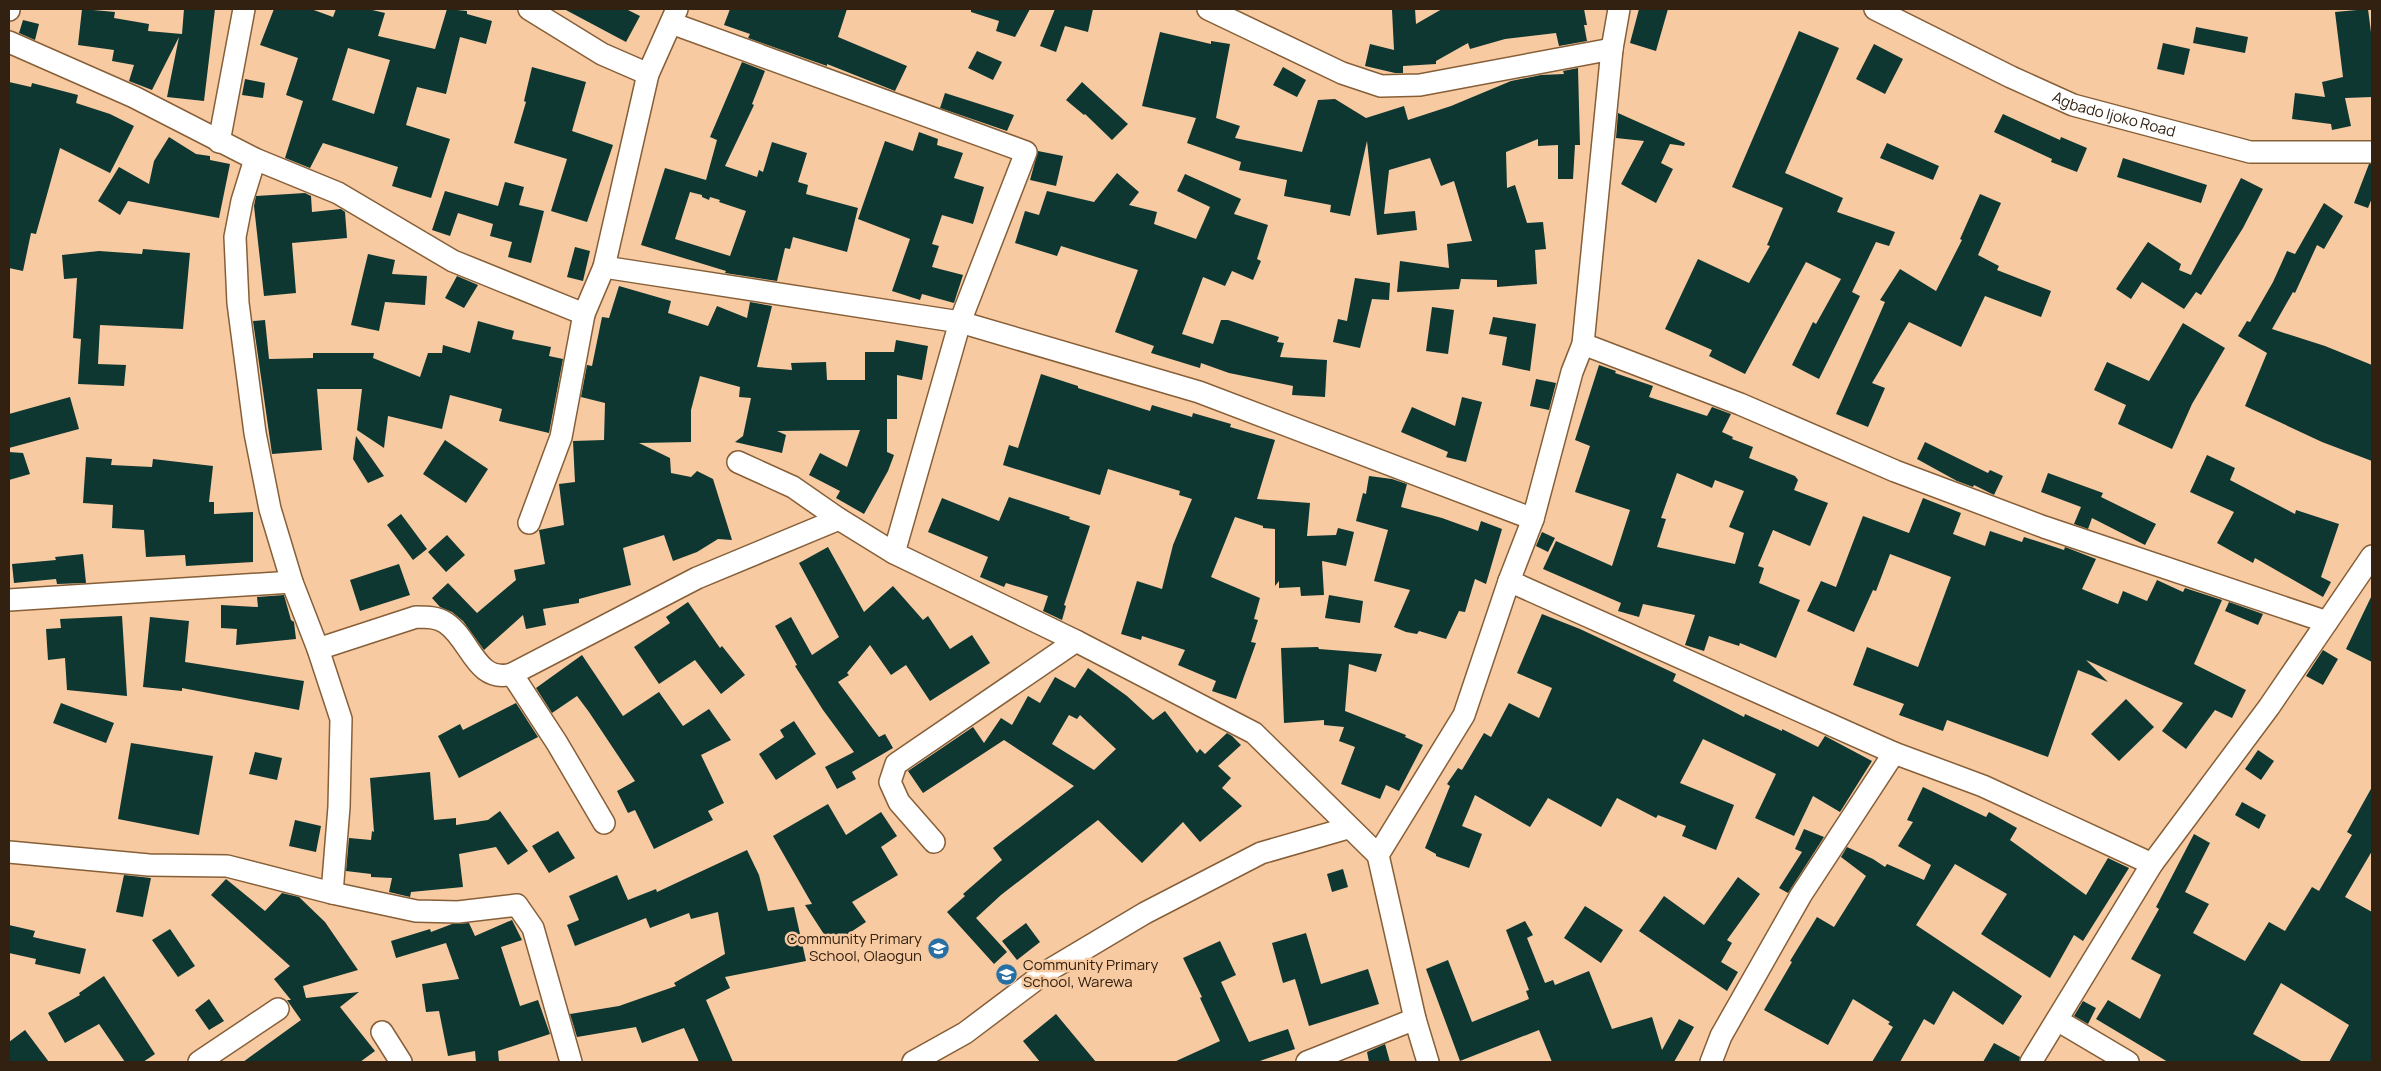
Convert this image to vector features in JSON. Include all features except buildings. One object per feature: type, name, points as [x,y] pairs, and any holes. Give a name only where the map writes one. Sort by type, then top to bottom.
[{"type":"street","points":[[219,142],[244,9]]},
{"type":"street","points":[[529,9],[602,54],[648,74]]},
{"type":"street","points":[[1208,9],[1342,73],[1381,86],[1420,85],[1612,49]]},
{"type":"street","points":[[1378,855],[1464,715],[1509,581],[1533,519],[1572,372],[1583,344],[1612,49],[1619,9]]},
{"type":"street","name":"Agbado Ijoko Road","points":[[1875,9],[2011,77],[2073,105],[2250,152],[2372,152]]},
{"type":"street","points":[[528,523],[561,437],[584,314],[604,266],[648,74],[674,16],[1026,152],[960,322],[894,553]]},
{"type":"street","points":[[9,42],[134,97],[255,159],[338,193],[454,261],[584,314]]},
{"type":"street","points":[[255,159],[242,201],[235,237],[238,303],[254,433],[270,509],[292,582],[318,649],[341,719],[339,807],[332,893]]},
{"type":"street","points":[[604,266],[960,322],[1199,392],[1533,519]]},
{"type":"street","points":[[1583,344],[1740,404],[1896,470],[2044,527],[2327,622]]},
{"type":"street","points":[[738,462],[793,487],[839,519],[894,553],[1076,642],[1254,733],[1348,828],[1378,855],[1415,1019],[1428,1062]]},
{"type":"street","points":[[318,649],[416,617],[433,617],[447,624],[488,674],[500,677],[512,674],[696,578],[839,519]]},
{"type":"street","points":[[2031,1062],[2152,864],[2269,707],[2372,556]]},
{"type":"street","points":[[1509,581],[1894,753],[1982,786],[2152,864]]},
{"type":"street","points":[[10,594],[292,582]]},
{"type":"street","points":[[934,842],[900,802],[890,782],[896,764],[1076,642]]},
{"type":"street","points":[[512,674],[557,743],[604,823]]},
{"type":"street","points":[[1711,1062],[1721,1036],[1802,895],[1894,753]]},
{"type":"street","points":[[913,1062],[965,1033],[1046,972],[1145,913],[1262,853],[1348,828]]},
{"type":"street","points":[[9,852],[149,864],[227,866],[332,893],[416,911],[458,912],[517,905],[532,928],[571,1062]]},
{"type":"street","points":[[199,1062],[278,1009]]},
{"type":"street","points":[[1307,1062],[1415,1019]]},
{"type":"street","points":[[2057,1020],[2128,1062]]},
{"type":"street","points":[[382,1032],[401,1062]]},
{"type":"place","name":"Community Primary School, Olaogun","points":[[938,948]]},
{"type":"place","name":"Community Primary School, Warewa","points":[[1007,974]]}]
